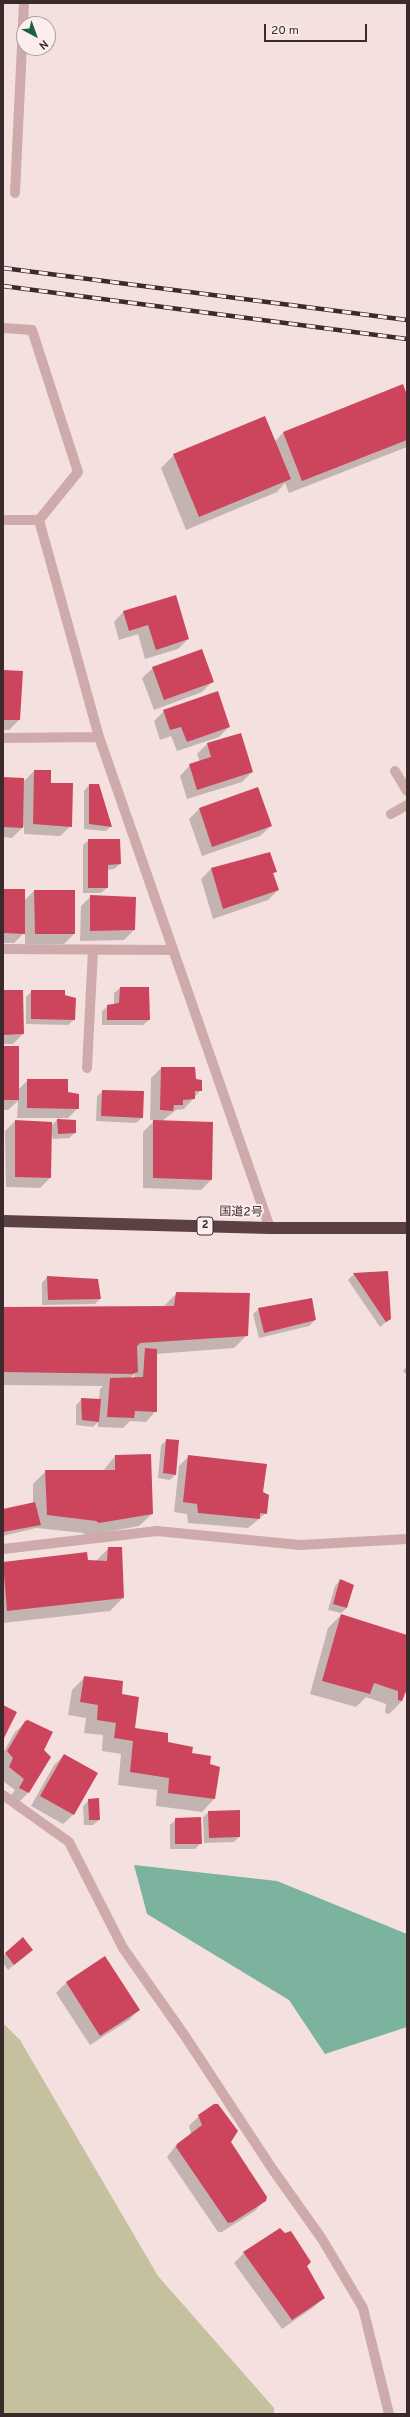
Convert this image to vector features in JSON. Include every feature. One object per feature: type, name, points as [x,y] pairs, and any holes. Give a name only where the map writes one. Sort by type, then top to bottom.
[{"type":"highway","name":"国道2号","points":[[3,1221],[270,1228],[407,1228]]},
{"type":"street","points":[[15,193],[24,3]]},
{"type":"street","points":[[3,328],[32,330],[78,472],[39,520]]},
{"type":"street","points":[[3,520],[39,520]]},
{"type":"street","points":[[39,520],[99,737],[270,1228]]},
{"type":"street","points":[[3,738],[99,737]]},
{"type":"street","points":[[395,771],[407,791]]},
{"type":"street","points":[[391,814],[407,805]]},
{"type":"street","points":[[3,949],[173,950]]},
{"type":"street","points":[[87,1068],[93,950]]},
{"type":"street","points":[[3,1549],[156,1531],[300,1545],[407,1540]]},
{"type":"street","points":[[3,1795],[69,1842],[123,1948],[185,2036],[271,2167],[322,2238],[363,2308],[389,2414]]},
{"type":"shaded area","points":[[134,1865],[277,1881],[407,1934],[407,2027],[325,2054],[289,2000],[147,1914]]},
{"type":"shaded area","points":[[3,2023],[20,2040],[158,2276],[274,2408],[274,2414],[3,2414]]},
{"type":"building","points":[[403,384],[407,395],[407,440],[302,481],[283,432]]},
{"type":"building","points":[[265,416],[291,479],[199,517],[173,454]]},
{"type":"building","points":[[176,595],[189,639],[156,650],[148,625],[129,631],[123,611]]},
{"type":"building","points":[[202,649],[214,682],[164,700],[152,667]]},
{"type":"building","points":[[3,670],[23,671],[20,720],[3,720]]},
{"type":"building","points":[[218,691],[230,727],[187,742],[181,727],[170,730],[163,710]]},
{"type":"building","points":[[241,733],[253,772],[197,790],[189,764],[211,757],[207,743]]},
{"type":"building","points":[[34,770],[51,770],[51,783],[73,783],[72,827],[33,824]]},
{"type":"building","points":[[3,777],[24,778],[23,828],[3,827]]},
{"type":"building","points":[[89,784],[99,784],[112,827],[89,824]]},
{"type":"building","points":[[258,787],[272,826],[212,847],[199,808]]},
{"type":"building","points":[[88,839],[120,839],[121,864],[108,865],[108,888],[88,888]]},
{"type":"building","points":[[270,852],[277,872],[273,873],[279,890],[223,909],[211,868]]},
{"type":"building","points":[[3,889],[25,889],[25,934],[3,933]]},
{"type":"building","points":[[34,890],[75,890],[75,934],[35,934]]},
{"type":"building","points":[[90,895],[136,897],[135,930],[90,931]]},
{"type":"building","points":[[120,987],[149,987],[150,1020],[107,1020],[107,1005],[119,1003]]},
{"type":"building","points":[[3,990],[23,990],[24,1034],[3,1035]]},
{"type":"building","points":[[31,990],[65,990],[65,995],[76,998],[75,1020],[31,1019]]},
{"type":"building","points":[[3,1046],[19,1046],[19,1100],[3,1100]]},
{"type":"building","points":[[161,1067],[195,1067],[196,1079],[202,1080],[202,1091],[195,1091],[195,1099],[183,1100],[183,1105],[174,1105],[173,1111],[160,1110]]},
{"type":"building","points":[[27,1079],[68,1079],[68,1092],[79,1094],[79,1109],[27,1108]]},
{"type":"building","points":[[102,1090],[144,1091],[143,1118],[101,1116]]},
{"type":"building","points":[[57,1119],[76,1120],[76,1133],[58,1134]]},
{"type":"building","points":[[15,1120],[52,1122],[51,1178],[15,1177]]},
{"type":"building","points":[[153,1120],[213,1122],[212,1180],[153,1178]]},
{"type":"building","points":[[388,1271],[391,1319],[386,1322],[353,1273]]},
{"type":"building","points":[[47,1276],[98,1279],[101,1299],[48,1300]]},
{"type":"building","points":[[176,1292],[250,1293],[248,1336],[140,1343],[137,1346],[138,1372],[132,1374],[3,1372],[3,1307],[174,1306]]},
{"type":"building","points":[[312,1298],[316,1320],[264,1333],[258,1308]]},
{"type":"building","points":[[145,1348],[157,1349],[157,1412],[135,1411],[134,1418],[107,1417],[110,1378],[143,1377]]},
{"type":"building","points":[[81,1398],[101,1399],[99,1422],[82,1420]]},
{"type":"building","points":[[166,1439],[179,1440],[176,1475],[163,1473]]},
{"type":"building","points":[[151,1454],[153,1514],[99,1523],[96,1521],[47,1515],[45,1470],[115,1470],[115,1455]]},
{"type":"building","points":[[188,1455],[267,1464],[263,1492],[269,1495],[267,1514],[260,1513],[260,1519],[198,1513],[197,1504],[183,1502]]},
{"type":"building","points":[[35,1502],[41,1525],[3,1532],[3,1509]]},
{"type":"building","points":[[108,1547],[122,1547],[124,1598],[7,1611],[3,1562],[87,1552],[88,1560],[107,1561]]},
{"type":"building","points":[[340,1579],[354,1585],[347,1608],[333,1604]]},
{"type":"building","points":[[341,1614],[407,1635],[407,1689],[402,1701],[398,1700],[398,1691],[374,1683],[370,1694],[322,1681]]},
{"type":"building","points":[[84,1676],[123,1681],[122,1694],[139,1697],[135,1728],[168,1733],[168,1742],[193,1747],[192,1753],[211,1756],[210,1764],[220,1767],[215,1799],[168,1793],[169,1778],[130,1772],[133,1741],[114,1738],[116,1723],[97,1720],[98,1705],[80,1702]]},
{"type":"building","points":[[3,1705],[17,1712],[3,1740]]},
{"type":"building","points":[[28,1720],[53,1732],[44,1750],[51,1757],[29,1793],[19,1788],[24,1779],[9,1767],[13,1758],[7,1751],[25,1721]]},
{"type":"building","points":[[64,1754],[98,1773],[74,1815],[40,1796]]},
{"type":"building","points":[[99,1798],[100,1820],[89,1820],[88,1799]]},
{"type":"building","points":[[240,1810],[240,1837],[209,1838],[208,1811]]},
{"type":"building","points":[[201,1817],[202,1844],[175,1844],[175,1818]]},
{"type":"building","points":[[23,1937],[33,1950],[14,1965],[5,1953]]},
{"type":"building","points":[[105,1956],[140,2010],[100,2036],[66,1982]]},
{"type":"building","points":[[214,2104],[218,2104],[238,2131],[231,2142],[267,2197],[266,2201],[233,2222],[228,2223],[176,2147],[177,2144],[202,2125],[198,2115]]},
{"type":"building","points":[[280,2228],[285,2233],[291,2231],[311,2262],[307,2266],[325,2298],[292,2320],[243,2252]]},
{"type":"railway","points":[[3,268],[407,320]]},
{"type":"railway","points":[[3,286],[407,339]]}]
